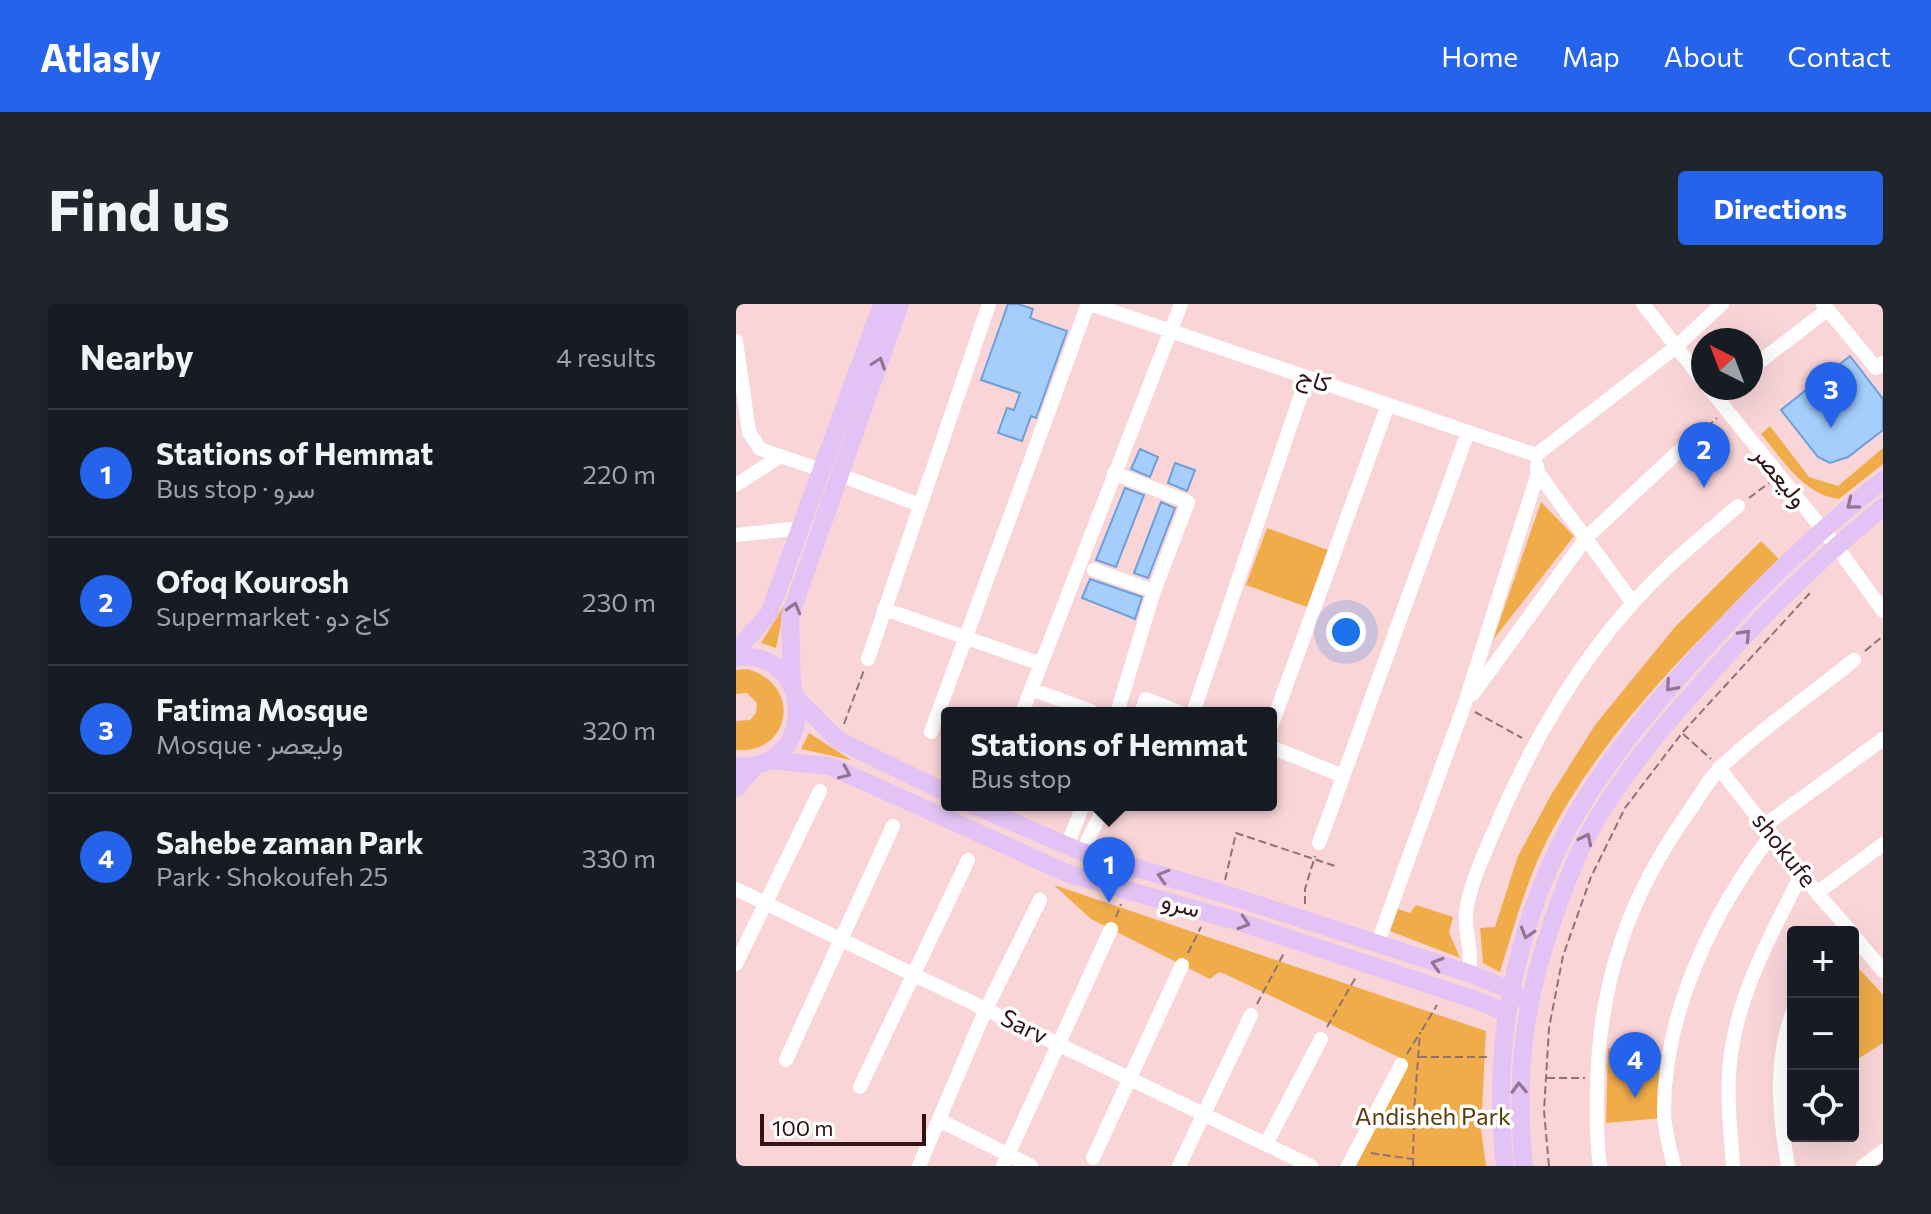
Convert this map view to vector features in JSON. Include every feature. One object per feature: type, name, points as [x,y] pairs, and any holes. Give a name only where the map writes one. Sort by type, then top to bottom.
[{"type":"main road","points":[[882,304],[769,614],[736,654],[772,664],[838,740],[941,790]]},
{"type":"main road","points":[[736,788],[753,764],[790,741],[796,728],[790,616],[900,304]]},
{"type":"main road","points":[[1505,1166],[1501,1115],[1502,1057],[1511,990],[1526,933],[1548,871],[1571,824],[1612,760],[1664,693],[1731,618],[1822,529],[1883,480]]},
{"type":"main road","points":[[1524,1166],[1519,1074],[1527,1006],[1568,878],[1589,832],[1627,772],[1747,632],[1836,546],[1883,507]]},
{"type":"main road","name":"سرو","points":[[753,764],[830,766],[1069,874],[1292,938],[1446,989],[1507,1013]]},
{"type":"main road","points":[[991,811],[1074,849],[1222,893],[1468,973],[1511,990],[1527,1006]]},
{"type":"main road","points":[[1507,1013],[1527,1006]]},
{"type":"street","points":[[868,659],[989,304]]},
{"type":"street","points":[[931,732],[1090,304]]},
{"type":"street","name":"کاج","points":[[1090,304],[1536,455]]},
{"type":"street","points":[[1024,707],[1181,304]]},
{"type":"street","points":[[1643,304],[1691,366]]},
{"type":"street","points":[[1377,945],[1464,706],[1538,473],[1536,455],[1676,347],[1722,304]]},
{"type":"street","points":[[1763,358],[1824,306],[1876,368],[1883,363]]},
{"type":"street","points":[[736,341],[740,400],[749,432],[760,449],[821,470]]},
{"type":"street","points":[[1195,707],[1307,377]]},
{"type":"street","name":"ولیعصر","points":[[1719,400],[1836,546],[1883,611]]},
{"type":"street","points":[[1277,710],[1388,405]]},
{"type":"street","points":[[1319,843],[1468,432]]},
{"type":"street","points":[[1464,706],[1586,538],[1696,435]]},
{"type":"street","points":[[736,485],[779,457]]},
{"type":"street","points":[[1114,473],[1188,502],[1154,591],[1119,707]]},
{"type":"street","points":[[1538,473],[1633,603]]},
{"type":"street","points":[[840,475],[920,505]]},
{"type":"street","points":[[1468,973],[1472,961],[1466,914],[1482,859],[1534,744],[1583,664],[1633,603],[1669,565],[1738,506]]},
{"type":"street","points":[[736,535],[800,528]]},
{"type":"street","points":[[1094,570],[1154,591]]},
{"type":"street","points":[[884,609],[1041,664]]},
{"type":"street","points":[[1600,1166],[1597,1078],[1602,1012],[1616,951],[1647,879],[1719,768],[1854,660]]},
{"type":"street","points":[[1031,689],[1080,707]]},
{"type":"street","points":[[1143,707],[1146,699],[1166,707]]},
{"type":"street","points":[[1674,1166],[1664,1114],[1666,1076],[1684,997],[1731,891],[1769,830],[1883,739]]},
{"type":"street","points":[[1277,749],[1343,776]]},
{"type":"street","name":"shokufe","points":[[1719,768],[1842,926]]},
{"type":"street","points":[[736,964],[820,791]]},
{"type":"street","points":[[1074,849],[1082,811]]},
{"type":"street","points":[[1074,849],[1101,811]]},
{"type":"street","points":[[786,1060],[893,826]]},
{"type":"street","points":[[1817,893],[1883,844]]},
{"type":"street","points":[[860,1087],[968,860]]},
{"type":"street","points":[[1733,1166],[1729,1071],[1740,1008],[1766,945],[1802,873]]},
{"type":"street","name":"Sarv","points":[[736,889],[1311,1166]]},
{"type":"street","points":[[919,1166],[986,1009],[1040,900]]},
{"type":"street","points":[[1005,1161],[1111,929]]},
{"type":"street","name":"shokufe","points":[[1859,945],[1883,971]]},
{"type":"street","points":[[1093,1158],[1182,965]]},
{"type":"street","points":[[1179,1166],[1251,1015]]},
{"type":"street","points":[[1787,1033],[1779,1092],[1787,1116]]},
{"type":"street","points":[[1266,1144],[1321,1039]]},
{"type":"street","points":[[1348,1166],[1401,1065]]},
{"type":"street","points":[[939,1120],[1005,1161],[1031,1166]]},
{"type":"street","points":[[1788,1142],[1788,1166]]},
{"type":"street","points":[[1863,1166],[1883,1151]]},
{"type":"path","points":[[1696,435],[1727,410]]},
{"type":"path","points":[[1738,506],[1779,475]]},
{"type":"path","points":[[1549,1166],[1544,1111],[1549,1028],[1563,956],[1591,877],[1625,808],[1682,733],[1807,599],[1814,586]]},
{"type":"path","points":[[1854,660],[1883,636]]},
{"type":"path","points":[[838,740],[868,659]]},
{"type":"path","points":[[1464,706],[1534,744]]},
{"type":"path","points":[[1682,733],[1719,768]]},
{"type":"path","points":[[1222,893],[1236,833],[1338,867]]},
{"type":"path","points":[[1306,920],[1305,889],[1319,843]]},
{"type":"path","points":[[1111,929],[1127,890]]},
{"type":"path","points":[[1182,965],[1208,912]]},
{"type":"path","points":[[1251,1015],[1292,938]]},
{"type":"path","points":[[1321,1039],[1364,962]]},
{"type":"path","points":[[1401,1065],[1446,989]]},
{"type":"path","points":[[1413,1166],[1420,1032]]},
{"type":"path","points":[[1418,1057],[1502,1057]]},
{"type":"path","points":[[1546,1078],[1597,1078]]},
{"type":"path","points":[[1377,1110],[1501,1115]]},
{"type":"path","points":[[1356,1151],[1413,1159]]},
{"type":"green space","points":[[1770,426],[1809,477],[1838,486],[1883,448],[1883,464],[1839,499],[1826,496],[1804,483],[1761,434]]},
{"type":"green space","points":[[1541,502],[1574,536],[1493,640]]},
{"type":"green space","points":[[1267,528],[1328,550],[1307,607],[1246,585]]},
{"type":"green space","points":[[1761,541],[1779,559],[1656,686],[1600,755],[1575,791],[1544,846],[1500,972],[1483,963],[1480,928],[1495,927],[1518,856],[1551,795],[1595,725],[1675,627]]},
{"type":"green space","points":[[785,604],[776,648],[761,643]]},
{"type":"green space","points":[[747,669],[765,677],[777,689],[783,703],[783,717],[778,731],[769,742],[754,749],[736,750],[736,721],[750,720],[756,713],[757,703],[747,693],[736,694],[736,670]]},
{"type":"green space","points":[[809,733],[851,760],[801,749]]},
{"type":"green space","name":"Andisheh Park","points":[[1054,885],[1486,1031],[1481,1129],[1486,1166],[1354,1166],[1407,1061],[1225,974],[1219,972],[1210,979],[1091,919]]},
{"type":"green space","points":[[1416,905],[1453,917],[1449,932],[1460,958],[1390,931],[1398,909],[1410,913]]},
{"type":"green space","points":[[1859,969],[1883,995],[1883,1043],[1859,1058]]},
{"type":"green space","points":[[1608,1048],[1669,1056],[1663,1118],[1606,1123]]},
{"type":"building","points":[[1008,304],[1033,309],[1030,318],[1067,331],[1036,418],[1031,416],[1022,441],[998,433],[1007,408],[1014,410],[1020,393],[981,380]]},
{"type":"building","points":[[1850,356],[1883,399],[1883,430],[1848,457],[1830,463],[1818,457],[1781,410],[1816,382],[1817,398],[1846,396],[1845,379],[1819,381]]},
{"type":"building","points":[[1140,449],[1158,457],[1150,477],[1131,469]]},
{"type":"building","points":[[1175,463],[1195,470],[1187,491],[1168,483]]},
{"type":"building","points":[[1125,488],[1144,495],[1116,567],[1096,560]]},
{"type":"building","points":[[1161,502],[1175,508],[1148,578],[1134,573]]},
{"type":"building","points":[[1090,579],[1142,597],[1135,619],[1082,598]]},
{"type":"place","name":"Fatima Mosque","points":[[1831,428]]},
{"type":"place","name":"Ofoq Kourosh","points":[[1704,488]]},
{"type":"place","name":"Stations of Hemmat","points":[[1109,903]]},
{"type":"place","name":"Sahebe zaman Park","points":[[1635,1098]]}]
